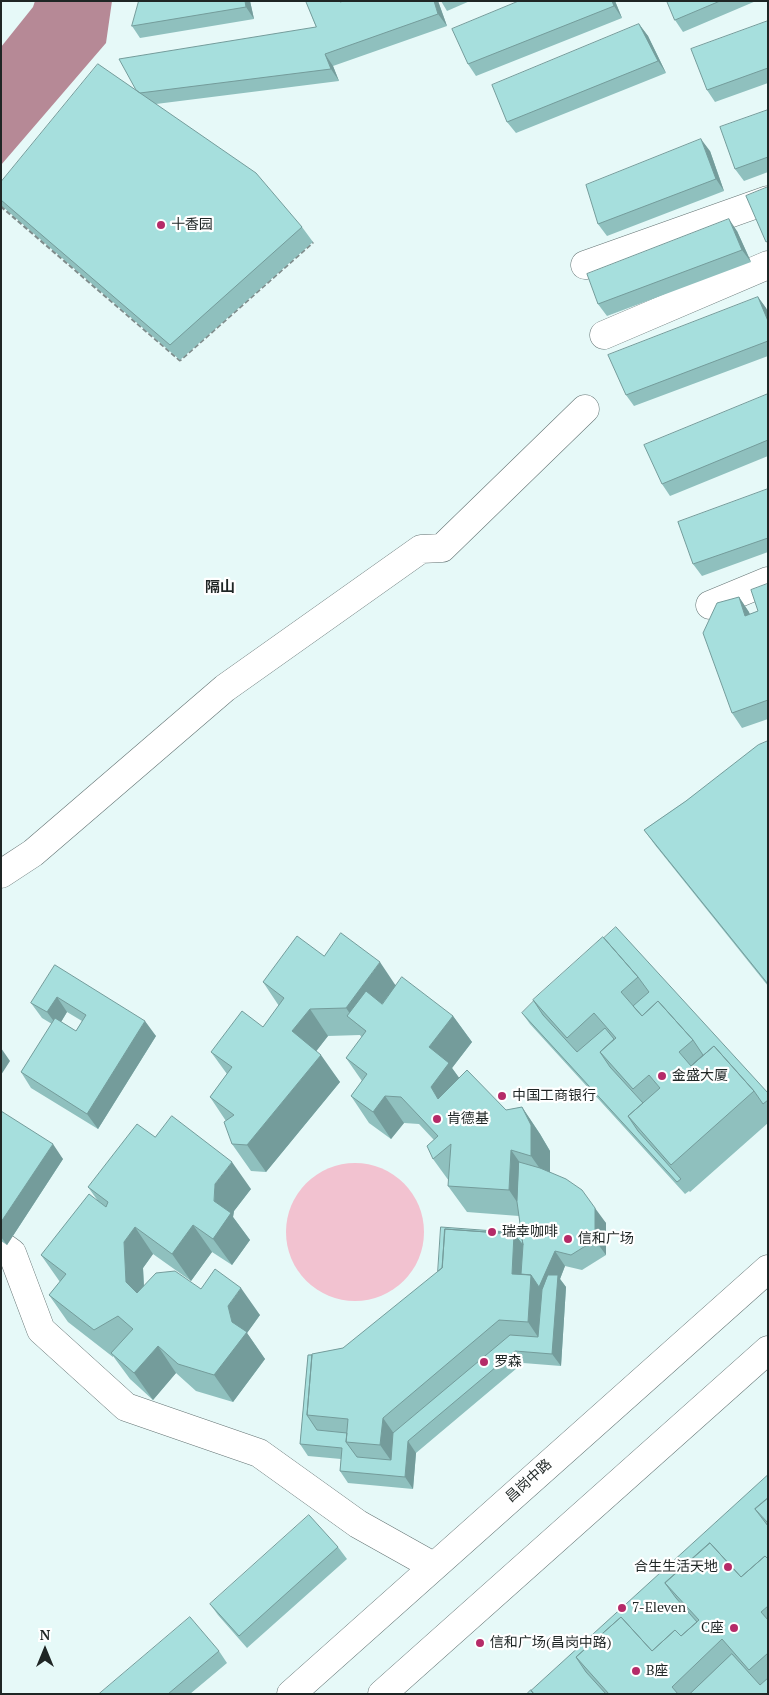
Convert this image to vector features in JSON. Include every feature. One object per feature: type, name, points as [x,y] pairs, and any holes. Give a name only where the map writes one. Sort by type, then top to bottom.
[{"type":"main road","points":[[585,265],[768,200]]},
{"type":"main road","points":[[604,335],[768,265]]},
{"type":"main road","points":[[1,874],[33,853],[225,688],[421,549],[442,548],[585,409]]},
{"type":"main road","points":[[710,605],[768,581]]},
{"type":"main road","points":[[1,1245],[12,1253],[41,1330],[126,1407],[259,1454],[358,1524],[433,1566]]},
{"type":"main road","name":"昌岗中路","points":[[291,1694],[768,1269]]},
{"type":"main road","points":[[382,1694],[768,1350]]},
{"type":"path","points":[[1,206],[180,360],[313,242]]},
{"type":"shaded area","points":[[35,1],[112,1],[106,43],[1,165],[1,47],[33,7]]},
{"type":"shaded area","points":[[355,1163],[381,1168],[404,1183],[419,1206],[424,1232],[419,1258],[404,1281],[381,1296],[355,1301],[329,1296],[306,1281],[291,1258],[286,1232],[291,1206],[306,1183],[329,1168]]},
{"type":"building","points":[[139,1],[245,1],[246,7],[132,26]]},
{"type":"building","points":[[306,1],[434,1],[438,14],[325,54],[331,69],[140,93],[136,90],[119,59],[316,27]]},
{"type":"building","points":[[519,1],[612,1],[614,6],[468,64],[452,29]]},
{"type":"building","points":[[667,1],[720,1],[675,20]]},
{"type":"building","points":[[768,21],[768,68],[707,90],[691,49]]},
{"type":"building","points":[[639,24],[658,61],[507,122],[492,85]]},
{"type":"building","name":"十香园","points":[[98,64],[256,173],[302,227],[170,345],[1,200],[1,182]]},
{"type":"building","points":[[768,110],[768,157],[735,169],[720,127]]},
{"type":"building","points":[[701,139],[716,179],[598,224],[586,185]]},
{"type":"building","points":[[768,187],[768,241],[766,242],[746,196]]},
{"type":"building","points":[[729,219],[742,250],[598,304],[587,274]]},
{"type":"building","points":[[758,297],[768,321],[768,341],[626,395],[608,355]]},
{"type":"building","points":[[768,394],[768,440],[662,484],[644,445]]},
{"type":"building","points":[[768,489],[768,538],[693,564],[678,522]]},
{"type":"building","points":[[767,584],[768,700],[732,713],[703,633],[717,603],[739,597],[745,616],[758,611],[751,590]]},
{"type":"building","points":[[768,741],[768,984],[644,830],[686,801],[758,745]]},
{"type":"building","points":[[616,927],[768,1093],[768,1100],[763,1104],[754,1091],[714,1046],[691,1066],[703,1055],[693,1040],[658,1001],[642,1016],[633,1006],[649,992],[604,938]]},
{"type":"building","points":[[341,933],[380,962],[346,1008],[310,1009],[292,1031],[321,1055],[247,1145],[232,1144],[224,1122],[234,1115],[210,1097],[232,1067],[211,1052],[242,1011],[263,1027],[284,998],[263,982],[297,936],[324,956]]},
{"type":"building","name":"金盛大厦","points":[[603,937],[638,977],[621,992],[642,1016],[658,1001],[693,1040],[679,1052],[691,1066],[714,1046],[754,1091],[671,1165],[628,1116],[660,1088],[649,1075],[633,1089],[600,1052],[616,1038],[594,1013],[567,1038],[533,1000]]},
{"type":"building","points":[[55,965],[145,1021],[87,1114],[21,1072],[55,1018],[76,1031],[86,1015],[57,997],[47,1012],[31,1003]]},
{"type":"building","points":[[402,977],[453,1016],[429,1047],[449,1063],[431,1087],[438,1099],[467,1070],[506,1110],[522,1107],[531,1125],[531,1156],[511,1150],[509,1190],[448,1186],[451,1144],[433,1159],[427,1146],[438,1136],[401,1097],[385,1096],[373,1112],[351,1096],[367,1074],[346,1058],[366,1031],[347,1016],[366,991],[382,1004]]},
{"type":"building","points":[[534,1001],[543,1015],[577,1052],[605,1028],[614,1039],[600,1052],[610,1067],[643,1103],[628,1116],[638,1131],[681,1179],[677,1182],[522,1013]]},
{"type":"building","points":[[1,1111],[53,1144],[1,1222]]},
{"type":"building","points":[[172,1116],[232,1162],[215,1184],[214,1201],[231,1213],[213,1239],[193,1225],[172,1254],[135,1227],[124,1242],[126,1282],[137,1293],[156,1273],[175,1271],[201,1289],[215,1269],[241,1288],[228,1306],[232,1322],[247,1332],[214,1375],[178,1364],[158,1346],[134,1373],[111,1353],[133,1329],[118,1316],[94,1330],[49,1295],[66,1274],[41,1255],[89,1194],[106,1207],[108,1202],[88,1187],[137,1124],[155,1137]]},
{"type":"building","name":"信和广场","points":[[519,1162],[540,1168],[566,1179],[582,1190],[595,1208],[595,1240],[571,1255],[555,1251],[539,1287],[531,1275],[521,1274],[523,1245],[517,1202]]},
{"type":"building","points":[[441,1227],[521,1233],[523,1245],[514,1234],[445,1229],[442,1268],[438,1271]]},
{"type":"building","points":[[445,1229],[514,1234],[512,1274],[531,1275],[528,1322],[499,1320],[383,1418],[380,1445],[346,1442],[348,1419],[307,1415],[312,1354],[343,1348],[442,1268]]},
{"type":"building","points":[[548,1275],[558,1275],[552,1354],[515,1351],[408,1441],[405,1477],[340,1471],[342,1448],[300,1444],[308,1355],[312,1355],[307,1415],[317,1430],[347,1433],[346,1442],[357,1457],[391,1460],[393,1433],[510,1335],[538,1337],[542,1290]]},
{"type":"building","points":[[768,1475],[768,1498],[755,1509],[768,1526],[768,1559],[765,1556],[741,1577],[710,1543],[665,1583],[697,1622],[681,1636],[675,1630],[652,1651],[621,1617],[576,1657],[586,1672],[606,1694],[534,1694],[531,1691]]},
{"type":"building","points":[[768,1498],[768,1523],[755,1509]]},
{"type":"building","points":[[309,1515],[338,1547],[239,1636],[210,1604]]},
{"type":"building","points":[[710,1543],[741,1577],[765,1556],[768,1559],[768,1606],[761,1612],[768,1620],[768,1653],[749,1670],[722,1639],[672,1687],[678,1694],[609,1694],[576,1657],[621,1617],[652,1651],[675,1630],[681,1636],[699,1620],[665,1583]]},
{"type":"building","points":[[190,1617],[219,1651],[168,1694],[99,1694]]},
{"type":"building","points":[[732,1654],[760,1685],[768,1678],[768,1694],[690,1694]]},
{"type":"place","name":"十香园","points":[[161,225]]},
{"type":"place","name":"金盛大厦","points":[[662,1076]]},
{"type":"place","name":"中国工商银行","points":[[502,1096]]},
{"type":"place","name":"肯德基","points":[[437,1119]]},
{"type":"place","name":"瑞幸咖啡","points":[[492,1232]]},
{"type":"place","name":"信和广场","points":[[568,1239]]},
{"type":"place","name":"罗森","points":[[484,1362]]},
{"type":"place","name":"合生生活天地","points":[[728,1567]]},
{"type":"place","name":"7-Eleven","points":[[622,1608]]},
{"type":"place","name":"C座","points":[[734,1628]]},
{"type":"place","name":"信和广场(昌岗中路)","points":[[480,1643]]},
{"type":"place","name":"B座","points":[[636,1671]]},
{"type":"district","name":"隔山","points":[[220,588]]}]
